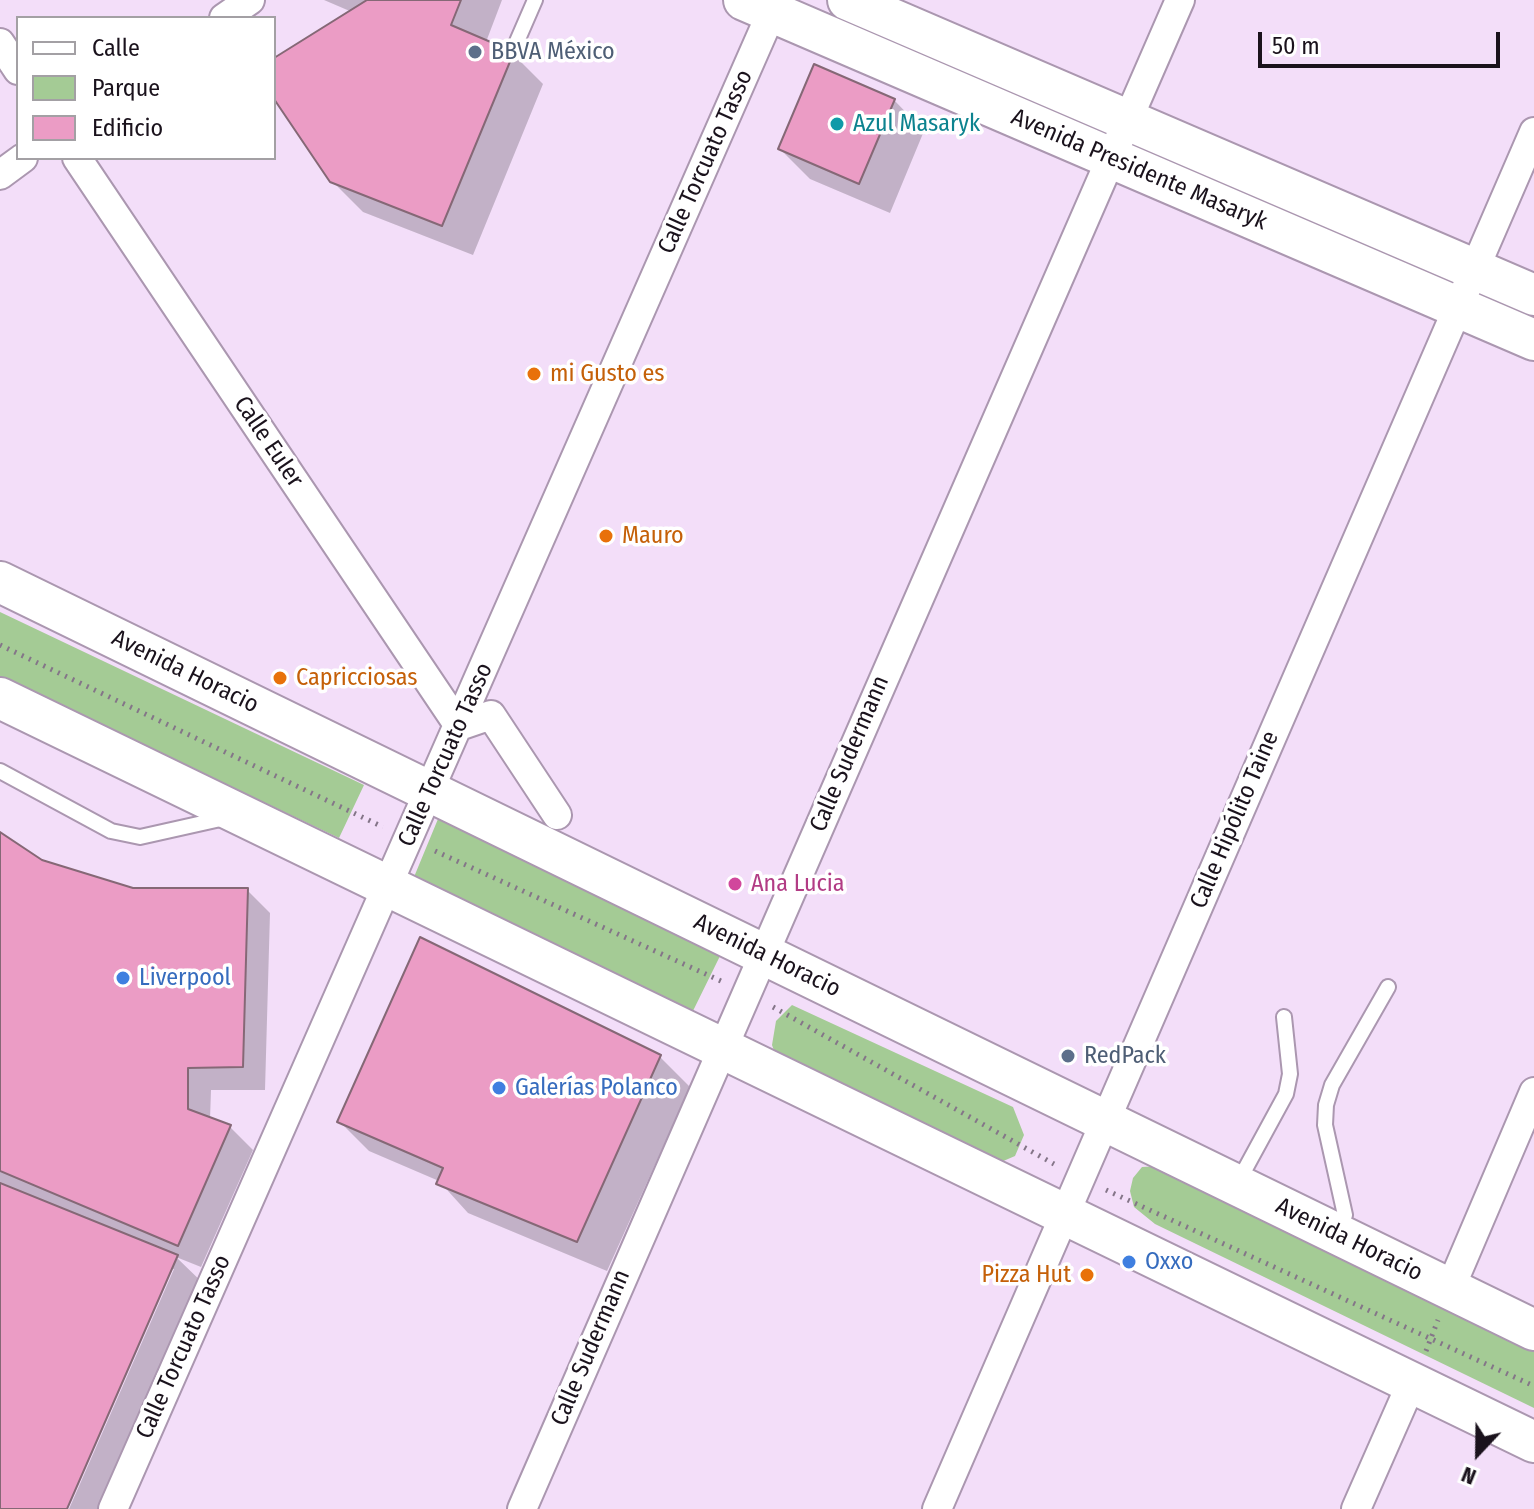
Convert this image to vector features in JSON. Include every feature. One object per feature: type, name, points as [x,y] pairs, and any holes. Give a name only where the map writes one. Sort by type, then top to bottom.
[{"type":"street","points":[[227,16],[250,0]]},
{"type":"street","name":"Avenida Presidente Masaryk","points":[[848,0],[1534,295]]},
{"type":"street","name":"Calle Sudermann","points":[[522,1509],[1180,0]]},
{"type":"street","name":"Avenida Presidente Masaryk","points":[[764,4],[1534,340]]},
{"type":"street","name":"Calle Torcuato Tasso","points":[[113,1509],[386,885],[459,726],[764,4]]},
{"type":"street","points":[[0,43],[16,67]]},
{"type":"street","name":"Calle Hipólito Taine","points":[[937,1509],[1472,268],[1534,132]]},
{"type":"street","points":[[0,175],[20,160]]},
{"type":"street","name":"Calle Euler","points":[[78,160],[459,726]]},
{"type":"street","name":"Avenida Horacio","points":[[0,582],[1534,1330]]},
{"type":"street","points":[[0,698],[1534,1442]]},
{"type":"street","points":[[459,726],[491,715],[557,815]]},
{"type":"street","points":[[1450,1289],[1534,1092]]},
{"type":"street","points":[[1356,1509],[1412,1382]]},
{"type":"lane","points":[[515,46],[535,0]]},
{"type":"lane","points":[[0,771],[111,831],[140,837],[240,815]]},
{"type":"lane","points":[[1337,1233],[1345,1215],[1325,1125],[1326,1105],[1332,1085],[1388,987]]},
{"type":"lane","points":[[1236,1185],[1286,1094],[1290,1074],[1284,1017]]},
{"type":"path","points":[[1412,1382],[1450,1289]]},
{"type":"green space","points":[[0,612],[364,785],[339,838],[0,677]]},
{"type":"green space","points":[[438,819],[720,956],[690,1017],[414,877]]},
{"type":"green space","points":[[792,1005],[1013,1107],[1024,1135],[1015,1156],[1001,1162],[779,1065],[772,1045],[776,1021]]},
{"type":"green space","points":[[1161,1166],[1534,1344],[1534,1408],[1155,1224],[1134,1207],[1130,1191],[1133,1178],[1142,1167]]},
{"type":"building","points":[[367,0],[461,0],[451,25],[514,52],[442,226],[330,182],[276,102],[276,57]]},
{"type":"building","name":"Azul Masaryk","points":[[814,64],[895,99],[859,184],[778,149]]},
{"type":"building","name":"Liverpool","points":[[0,832],[42,860],[133,888],[248,888],[243,1067],[188,1068],[188,1109],[231,1125],[178,1246],[0,1171]]},
{"type":"building","name":"Galerías Polanco","points":[[420,937],[661,1055],[577,1242],[436,1184],[443,1168],[337,1122]]},
{"type":"building","points":[[0,1183],[178,1255],[67,1509],[0,1509]]},
{"type":"place","name":"BBVA México","points":[[475,52]]},
{"type":"place","name":"Azul Masaryk","points":[[837,124]]},
{"type":"place","name":"mi Gusto es","points":[[534,374]]},
{"type":"place","name":"Mauro","points":[[606,536]]},
{"type":"place","name":"Capricciosas","points":[[280,678]]},
{"type":"place","name":"Ana Lucia","points":[[735,884]]},
{"type":"place","name":"Liverpool","points":[[123,978]]},
{"type":"place","name":"RedPack","points":[[1068,1056]]},
{"type":"place","name":"Galerías Polanco","points":[[499,1088]]},
{"type":"place","name":"Oxxo","points":[[1129,1262]]},
{"type":"place","name":"Pizza Hut","points":[[1087,1275]]}]
